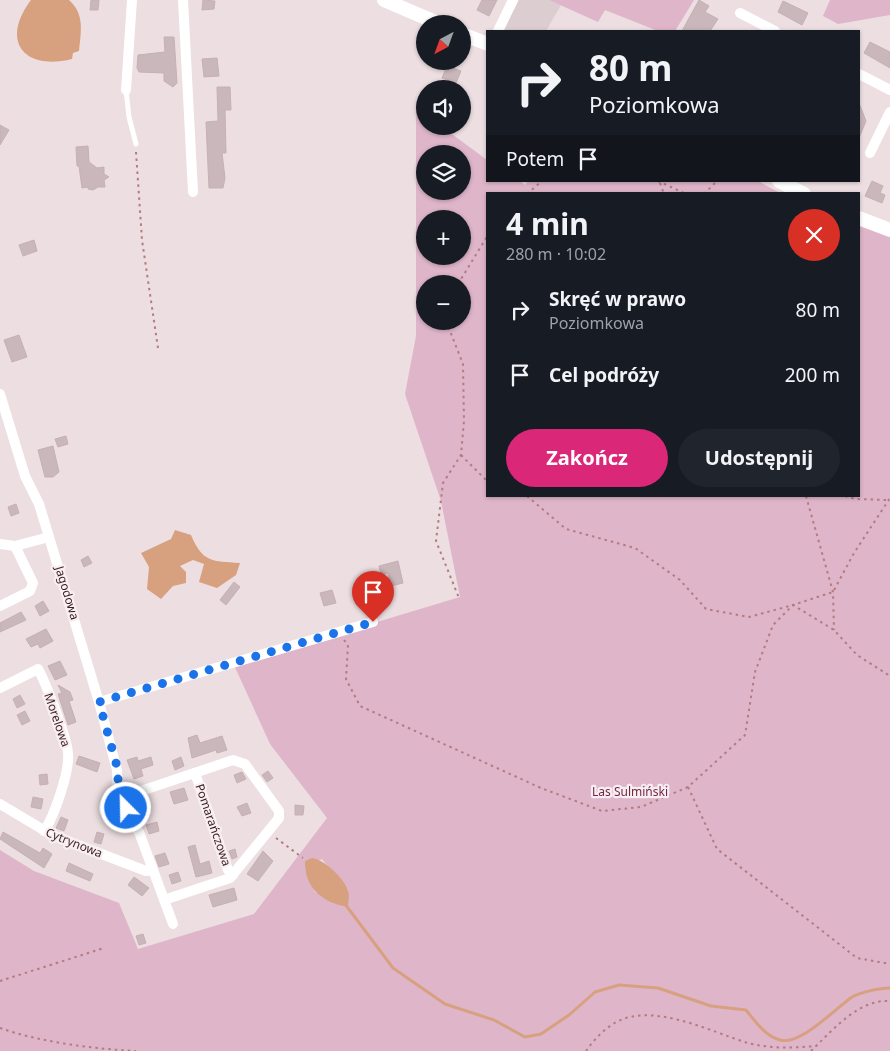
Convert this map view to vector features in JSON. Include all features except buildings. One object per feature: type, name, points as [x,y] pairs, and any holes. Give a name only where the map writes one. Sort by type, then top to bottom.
[{"type":"street","points":[[126,90],[132,0]]},
{"type":"street","points":[[183,0],[193,192]]},
{"type":"street","points":[[384,0],[419,15]]},
{"type":"street","points":[[498,30],[513,0]]},
{"type":"street","points":[[740,13],[773,30]]},
{"type":"street","points":[[471,37],[486,43]]},
{"type":"street","points":[[860,75],[890,90]]},
{"type":"street","points":[[870,153],[890,112]]},
{"type":"street","points":[[781,182],[800,192]]},
{"type":"street","points":[[860,218],[890,230]]},
{"type":"street","name":"Jagodowa","points":[[0,394],[3,417],[25,476],[39,504],[99,702],[118,770],[120,799]]},
{"type":"street","points":[[0,544],[15,546],[49,537]]},
{"type":"street","points":[[0,606],[30,591],[33,583],[15,546]]},
{"type":"street","points":[[99,702],[373,622]]},
{"type":"street","name":"Morelowa","points":[[0,688],[35,669],[39,671],[68,753],[60,793],[44,831]]},
{"type":"street","points":[[124,816],[114,820],[107,817],[103,810],[107,800],[120,799],[129,794],[233,760],[245,764],[279,811],[279,818],[233,876],[227,880],[164,900]]},
{"type":"street","name":"Pomarańczowa","points":[[195,773],[228,870],[233,876]]},
{"type":"street","points":[[120,799],[126,808],[124,816]]},
{"type":"street","name":"Cytrynowa","points":[[0,804],[44,831],[146,871],[152,870]]},
{"type":"street","points":[[124,816],[139,832],[173,924]]},
{"type":"lane","points":[[126,90],[129,117],[136,144]]},
{"type":"path","points":[[136,144],[142,240],[158,348]]},
{"type":"path","points":[[529,192],[541,182]]},
{"type":"path","points":[[659,182],[682,192]]},
{"type":"path","points":[[706,192],[716,182]]},
{"type":"path","points":[[464,275],[486,238]]},
{"type":"path","points":[[450,330],[463,364],[464,421],[461,455],[443,483],[436,541],[459,598]]},
{"type":"path","points":[[461,455],[486,480]]},
{"type":"path","points":[[528,497],[566,529],[635,548],[680,580],[706,609],[749,617],[833,592],[854,553],[889,499]]},
{"type":"path","points":[[806,497],[833,592],[834,630]]},
{"type":"path","points":[[848,497],[855,499],[889,499]]},
{"type":"path","points":[[793,605],[834,630],[857,655],[890,676]]},
{"type":"path","points":[[339,631],[348,645],[346,679],[360,706],[541,788],[602,811],[641,807],[688,788],[745,735],[755,672],[773,625],[793,605]]},
{"type":"path","points":[[688,788],[717,849],[857,958],[890,964]]},
{"type":"path","points":[[268,833],[303,858]]},
{"type":"path","points":[[0,981],[104,948]]},
{"type":"path","points":[[811,1051],[849,1016],[878,1000],[890,1000]]},
{"type":"path","points":[[586,1051],[596,1038],[613,1024],[643,1016],[685,1020],[749,1043],[784,1049],[816,1046]]},
{"type":"path","points":[[0,1028],[26,1035],[112,1050],[136,1051]]},
{"type":"shaded area","points":[[31,0],[69,0],[74,5],[80,17],[81,30],[79,51],[73,53],[72,59],[55,62],[41,61],[30,56],[22,49],[18,40],[18,28],[22,15]]},
{"type":"shaded area","points":[[519,0],[549,0],[561,5],[547,30],[504,30]]},
{"type":"shaded area","points":[[175,530],[191,535],[204,556],[215,561],[240,563],[236,575],[217,588],[199,582],[204,564],[193,560],[180,566],[186,572],[186,583],[173,586],[161,599],[147,589],[149,567],[141,553],[171,539]]},
{"type":"shaded area","points":[[312,858],[328,866],[343,881],[349,893],[348,907],[331,902],[317,893],[308,879],[306,871],[305,861]]},
{"type":"green space","points":[[549,0],[694,0],[676,30],[655,30],[605,10],[598,22]]},
{"type":"green space","points":[[830,0],[890,0],[890,15],[838,24],[823,16]]},
{"type":"green space","name":"Las Sulmiński","points":[[416,135],[453,135],[467,145],[416,145]]},
{"type":"green space","name":"Las Sulmiński","points":[[471,148],[486,159],[486,182],[521,182],[525,185],[527,182],[760,182],[778,192],[486,192],[486,497],[860,497],[860,226],[890,237],[890,1051],[0,1051],[0,850],[34,871],[119,903],[138,949],[254,914],[327,818],[270,744],[234,665],[460,597],[441,501],[405,394],[416,330],[471,330],[471,275],[416,275],[416,265],[471,265],[471,210],[416,210],[416,200],[471,200]],"holes":[[[322,859],[344,885],[348,898],[348,907],[315,892],[305,869]]]},
{"type":"green space","points":[[115,803],[121,809],[115,815],[109,809]]},
{"type":"waterway","points":[[345,904],[393,968],[445,1004],[494,1020],[525,1037],[541,1034],[569,1015],[595,992],[619,985],[658,988],[711,1006],[746,1010],[761,1028],[780,1040],[788,1040],[807,1032],[852,997],[860,993],[890,988]]},
{"type":"route","points":[[126,808],[124,801],[118,797],[118,770],[99,702],[373,622]]}]
